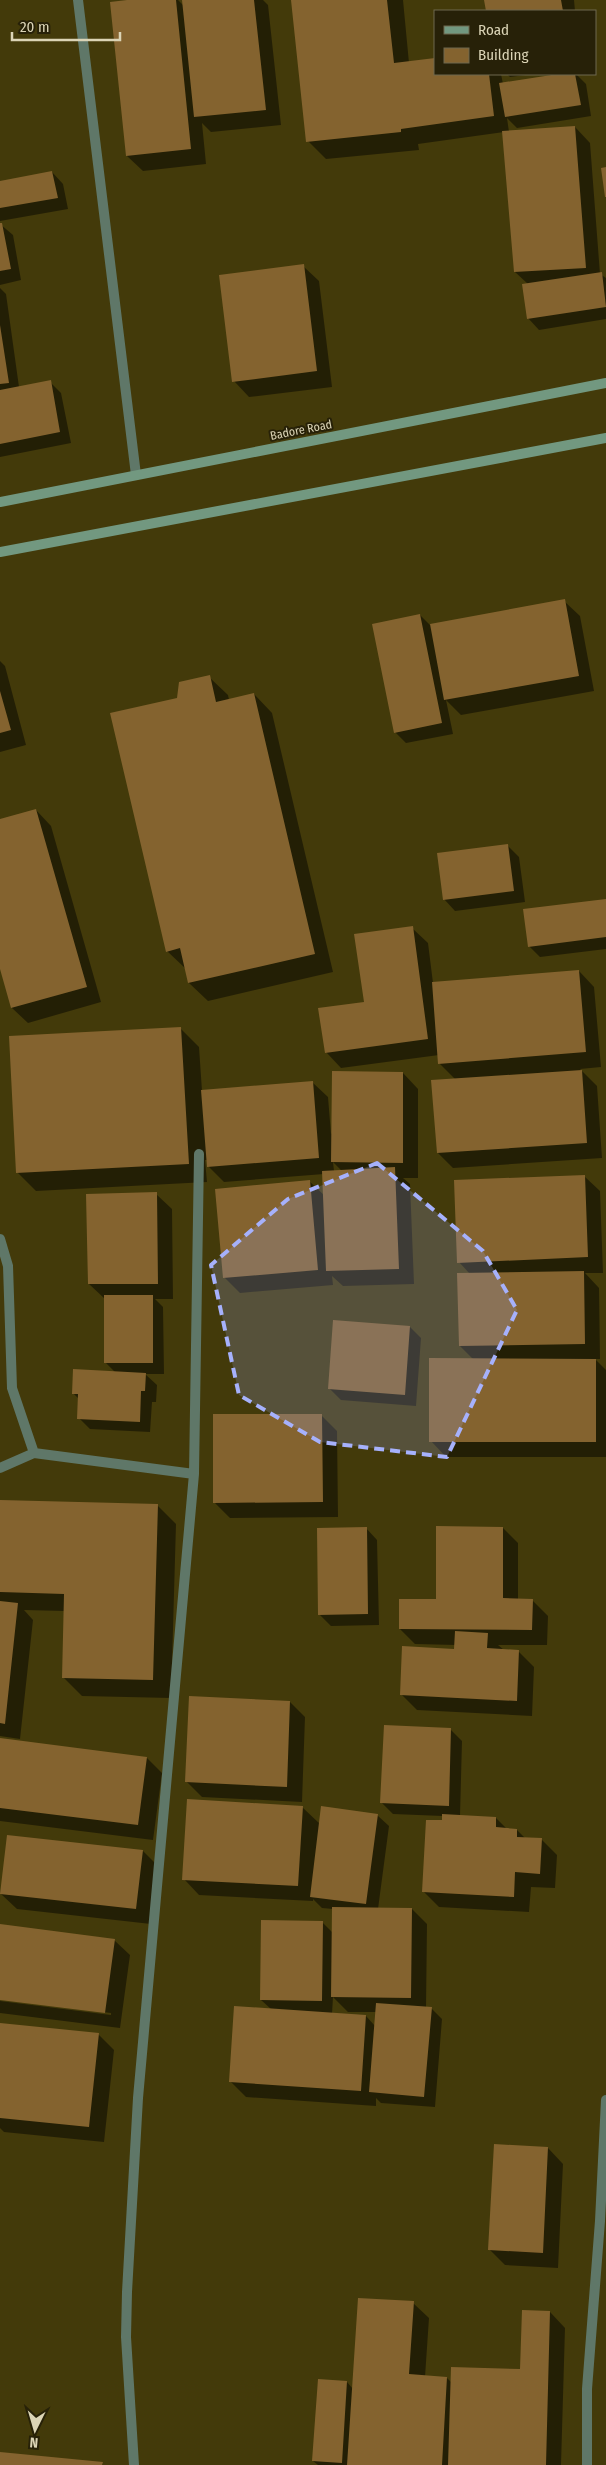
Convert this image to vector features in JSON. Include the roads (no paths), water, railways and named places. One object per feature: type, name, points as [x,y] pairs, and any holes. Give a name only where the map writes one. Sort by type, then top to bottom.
[{"type":"main road","name":"Badore Road","points":[[0,502],[606,383]]},
{"type":"main road","points":[[0,552],[606,438]]},
{"type":"street","points":[[78,0],[136,474]]},
{"type":"street","points":[[134,2465],[126,2338],[138,2098],[194,1474],[199,1154]]},
{"type":"street","points":[[0,1239],[8,1266],[12,1388],[34,1453]]},
{"type":"street","points":[[0,1468],[34,1453],[194,1474]]},
{"type":"street","points":[[587,2465],[587,2388],[600,2221],[606,2100]]}]
